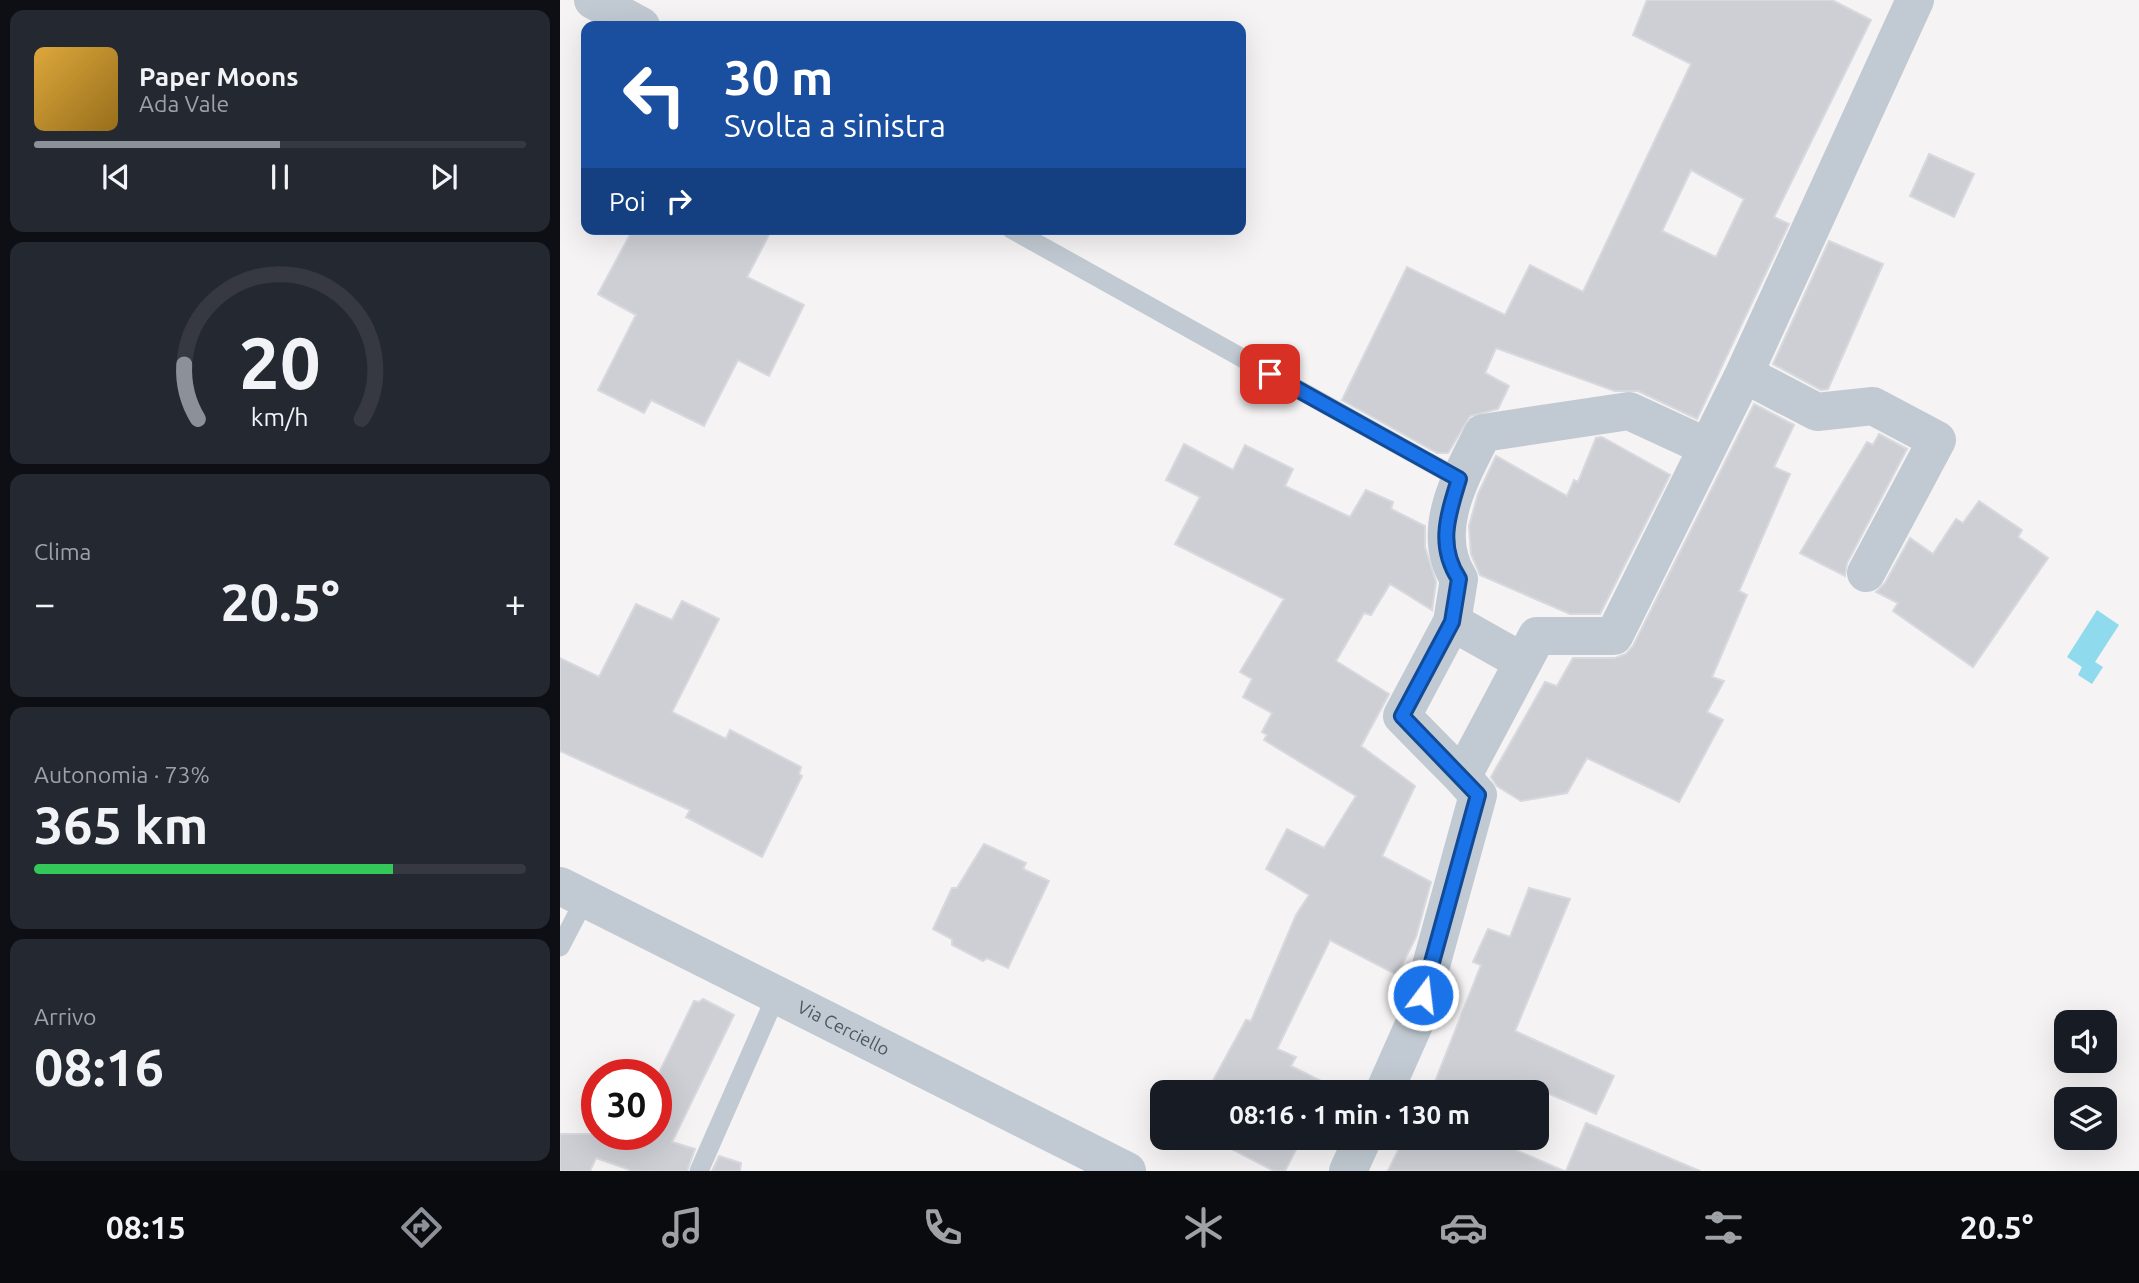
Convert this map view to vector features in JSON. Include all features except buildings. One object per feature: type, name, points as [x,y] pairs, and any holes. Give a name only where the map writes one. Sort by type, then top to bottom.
[{"type":"street","points":[[593,0],[632,21]]},
{"type":"street","points":[[1462,776],[1537,636],[1614,636],[1744,374],[1916,0]]},
{"type":"street","points":[[1744,374],[1817,412],[1873,406],[1937,440],[1866,573]]},
{"type":"street","points":[[1389,1080],[1416,1020],[1478,795],[1402,716],[1452,622],[1459,579],[1448,562],[1449,543],[1445,526],[1459,479],[1483,433],[1595,414],[1629,411],[1707,447]]},
{"type":"street","points":[[1452,622],[1523,662]]},
{"type":"street","name":"Via Cerciello","points":[[572,892],[1127,1171]]},
{"type":"street","points":[[1348,1171],[1358,1150]]},
{"type":"lane","points":[[1022,235],[1459,479]]},
{"type":"lane","points":[[560,947],[572,892]]},
{"type":"lane","points":[[699,1171],[776,996]]},
{"type":"water","points":[[2097,610],[2119,625],[2095,662],[2103,667],[2092,684],[2078,675],[2082,667],[2067,657]]},
{"type":"route","points":[[1270,374],[1459,479],[1445,526],[1449,543],[1448,562],[1459,579],[1452,622],[1402,716],[1478,795],[1423,995]]}]
